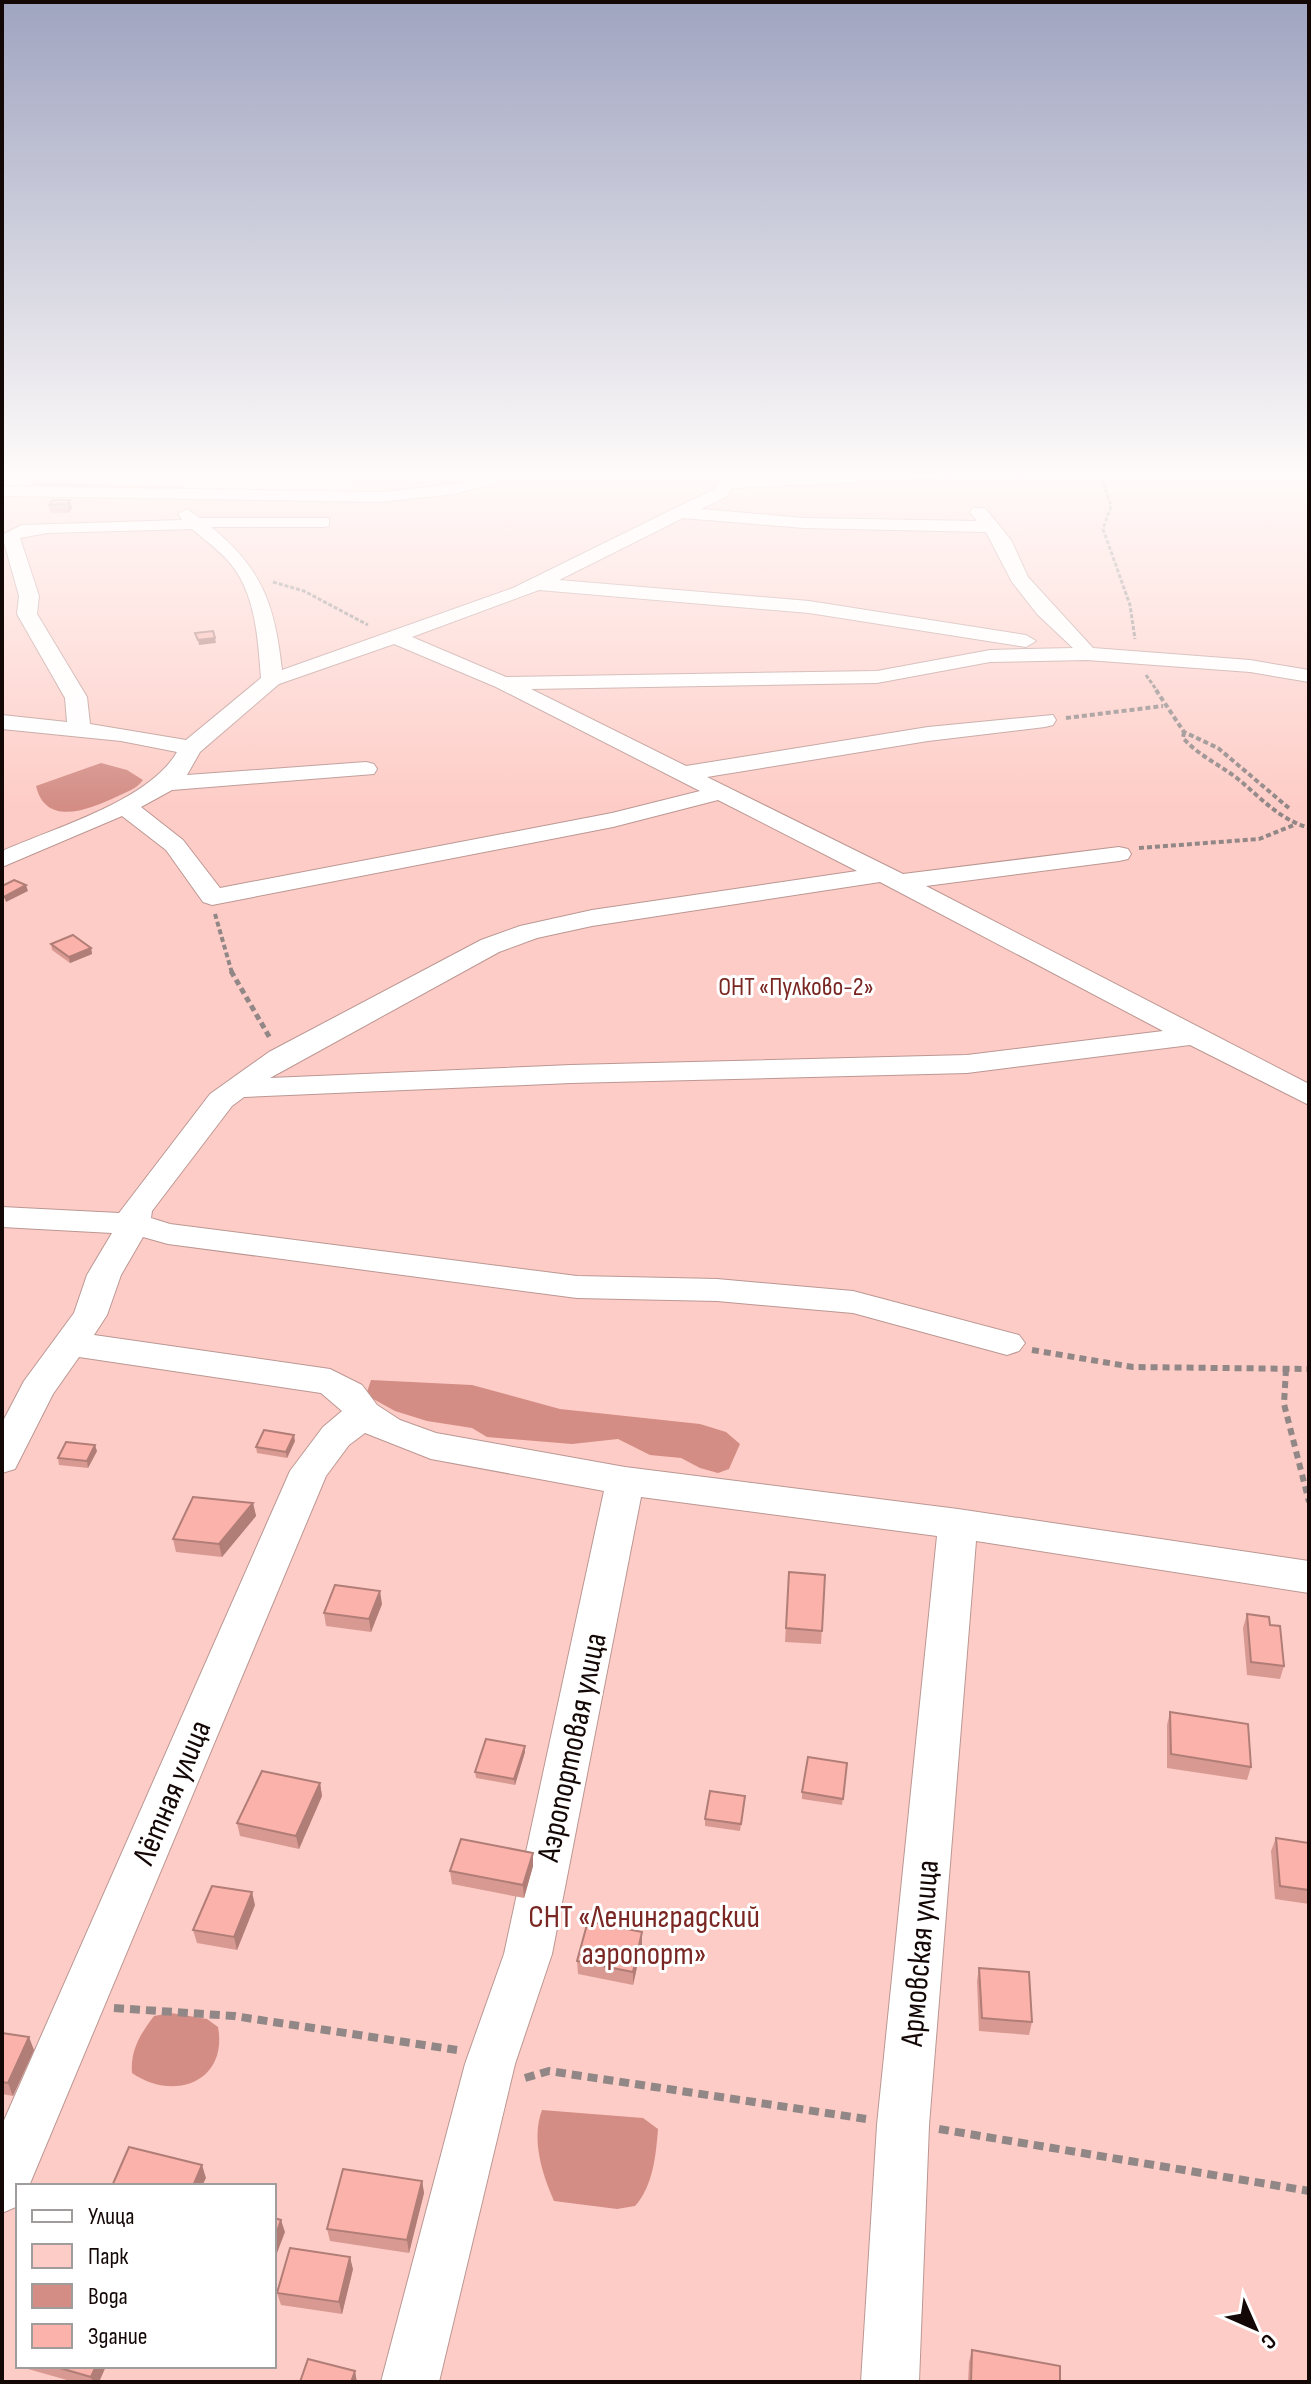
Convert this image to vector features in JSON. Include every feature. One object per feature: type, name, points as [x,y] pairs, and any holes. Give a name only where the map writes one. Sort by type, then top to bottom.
[{"type":"street","points":[[25,583],[29,596],[27,614],[64,682],[76,697],[79,729]]},
{"type":"street","points":[[253,583],[258,606],[269,630],[272,680]]},
{"type":"street","points":[[1023,583],[1044,610],[1073,634],[1087,654]]},
{"type":"street","points":[[169,783],[191,748],[272,680],[538,584],[809,607],[1087,654]]},
{"type":"street","points":[[393,636],[503,683],[892,878],[1309,1096]]},
{"type":"street","points":[[503,683],[877,677],[990,656],[1087,654],[1250,666],[1309,676]]},
{"type":"street","points":[[681,774],[928,734],[1045,720]]},
{"type":"street","points":[[2,722],[79,729],[191,748]]},
{"type":"street","points":[[2,860],[80,823],[124,807],[169,783],[366,769]]},
{"type":"street","points":[[124,807],[172,840],[199,872],[212,897],[613,820],[719,793]]},
{"type":"street","points":[[2,1459],[37,1390],[73,1344],[90,1315],[104,1275],[134,1224],[136,1210],[221,1100],[279,1058],[490,946],[529,932],[592,918],[892,878],[1119,854]]},
{"type":"street","points":[[236,1088],[571,1074],[967,1064],[1195,1036]]},
{"type":"street","points":[[2,1217],[134,1224],[168,1234],[577,1287],[717,1290],[853,1302],[1007,1343]]},
{"type":"street","points":[[73,1344],[330,1382],[349,1394],[364,1414],[387,1429],[431,1446],[625,1481],[958,1524],[1309,1577]]},
{"type":"street","name":"Лётная улица","points":[[2,2186],[309,1471],[336,1436],[364,1414]]},
{"type":"street","name":"Аэропортовая улица","points":[[410,2382],[490,2064],[528,1954],[625,1481]]},
{"type":"street","name":"Армовская улица","points":[[890,2382],[903,2125],[958,1524]]},
{"type":"path","points":[[274,583],[293,587],[393,636]]},
{"type":"path","points":[[1122,583],[1130,605],[1138,657],[1164,706],[1184,732],[1218,748],[1290,809]]},
{"type":"path","points":[[1045,720],[1164,706]]},
{"type":"path","points":[[1184,732],[1183,738],[1206,762],[1230,774],[1294,825],[1309,828]]},
{"type":"path","points":[[1119,854],[1148,847],[1259,839],[1294,825]]},
{"type":"path","points":[[212,897],[219,948],[279,1058]]},
{"type":"path","points":[[1007,1343],[1060,1359],[1195,1369],[1309,1369]]},
{"type":"path","points":[[1286,1369],[1284,1404],[1309,1502]]},
{"type":"path","points":[[78,2009],[165,2009],[234,2016],[473,2051],[513,2081],[549,2071],[610,2083],[685,2090],[1038,2143],[1309,2191]]},
{"type":"green space","points":[[2,583],[1309,583],[1309,2382],[2,2382]]},
{"type":"water","points":[[101,763],[127,770],[143,780],[127,792],[82,810],[59,811],[41,799],[36,786]]},
{"type":"water","points":[[371,1380],[472,1385],[560,1409],[700,1424],[726,1432],[740,1444],[729,1469],[718,1473],[681,1458],[650,1455],[618,1439],[572,1444],[487,1437],[472,1428],[427,1421],[395,1411],[366,1395]]},
{"type":"water","points":[[171,2013],[207,2019],[218,2027],[219,2046],[215,2061],[194,2082],[180,2086],[148,2082],[132,2073],[137,2042],[145,2029],[154,2016]]},
{"type":"water","points":[[542,2110],[643,2118],[658,2129],[650,2180],[635,2206],[617,2209],[554,2201],[542,2168],[538,2144]]},
{"type":"building","points":[[213,631],[215,638],[198,640],[195,633]]},
{"type":"building","points":[[14,880],[26,885],[2,896],[2,886]]},
{"type":"building","points":[[73,935],[91,948],[69,957],[51,944]]},
{"type":"building","points":[[264,1430],[294,1435],[286,1452],[256,1447]]},
{"type":"building","points":[[66,1442],[95,1445],[87,1461],[58,1458]]},
{"type":"building","points":[[193,1497],[253,1503],[219,1544],[173,1539]]},
{"type":"building","points":[[789,1572],[825,1575],[822,1631],[786,1628]]},
{"type":"building","points":[[335,1585],[380,1591],[369,1619],[324,1613]]},
{"type":"building","points":[[1247,1614],[1269,1617],[1270,1625],[1280,1626],[1284,1666],[1251,1662]]},
{"type":"building","points":[[1170,1712],[1248,1724],[1251,1767],[1171,1754]]},
{"type":"building","points":[[486,1739],[525,1746],[514,1779],[475,1772]]},
{"type":"building","points":[[808,1757],[847,1763],[843,1799],[802,1792]]},
{"type":"building","points":[[262,1771],[320,1783],[296,1836],[237,1823]]},
{"type":"building","points":[[710,1791],[745,1796],[741,1824],[705,1819]]},
{"type":"building","points":[[1276,1838],[1309,1843],[1309,1890],[1280,1886]]},
{"type":"building","points":[[461,1839],[533,1853],[523,1885],[450,1871]]},
{"type":"building","points":[[212,1886],[252,1892],[234,1937],[193,1930]]},
{"type":"building","points":[[588,1921],[642,1932],[633,1972],[577,1961]]},
{"type":"building","points":[[979,1968],[1029,1972],[1032,2022],[982,2018]]},
{"type":"building","points":[[2,2033],[29,2037],[8,2083],[2,2082]]},
{"type":"building","points":[[129,2147],[202,2165],[194,2184],[113,2184]]},
{"type":"building","points":[[343,2169],[422,2181],[407,2240],[327,2229]]},
{"type":"building","points":[[290,2248],[350,2257],[339,2302],[277,2293]]},
{"type":"building","points":[[972,2350],[1060,2366],[1060,2382],[971,2382]]},
{"type":"building","points":[[308,2359],[355,2371],[351,2382],[300,2382]]},
{"type":"building","points":[[60,2368],[95,2368],[91,2377]]},
{"type":"park label","name":"ОНТ «Пулково-2»","points":[[796,986]]},
{"type":"park label","name":"СНТ «Ленинградский аэропорт»","points":[[644,1934]]}]
